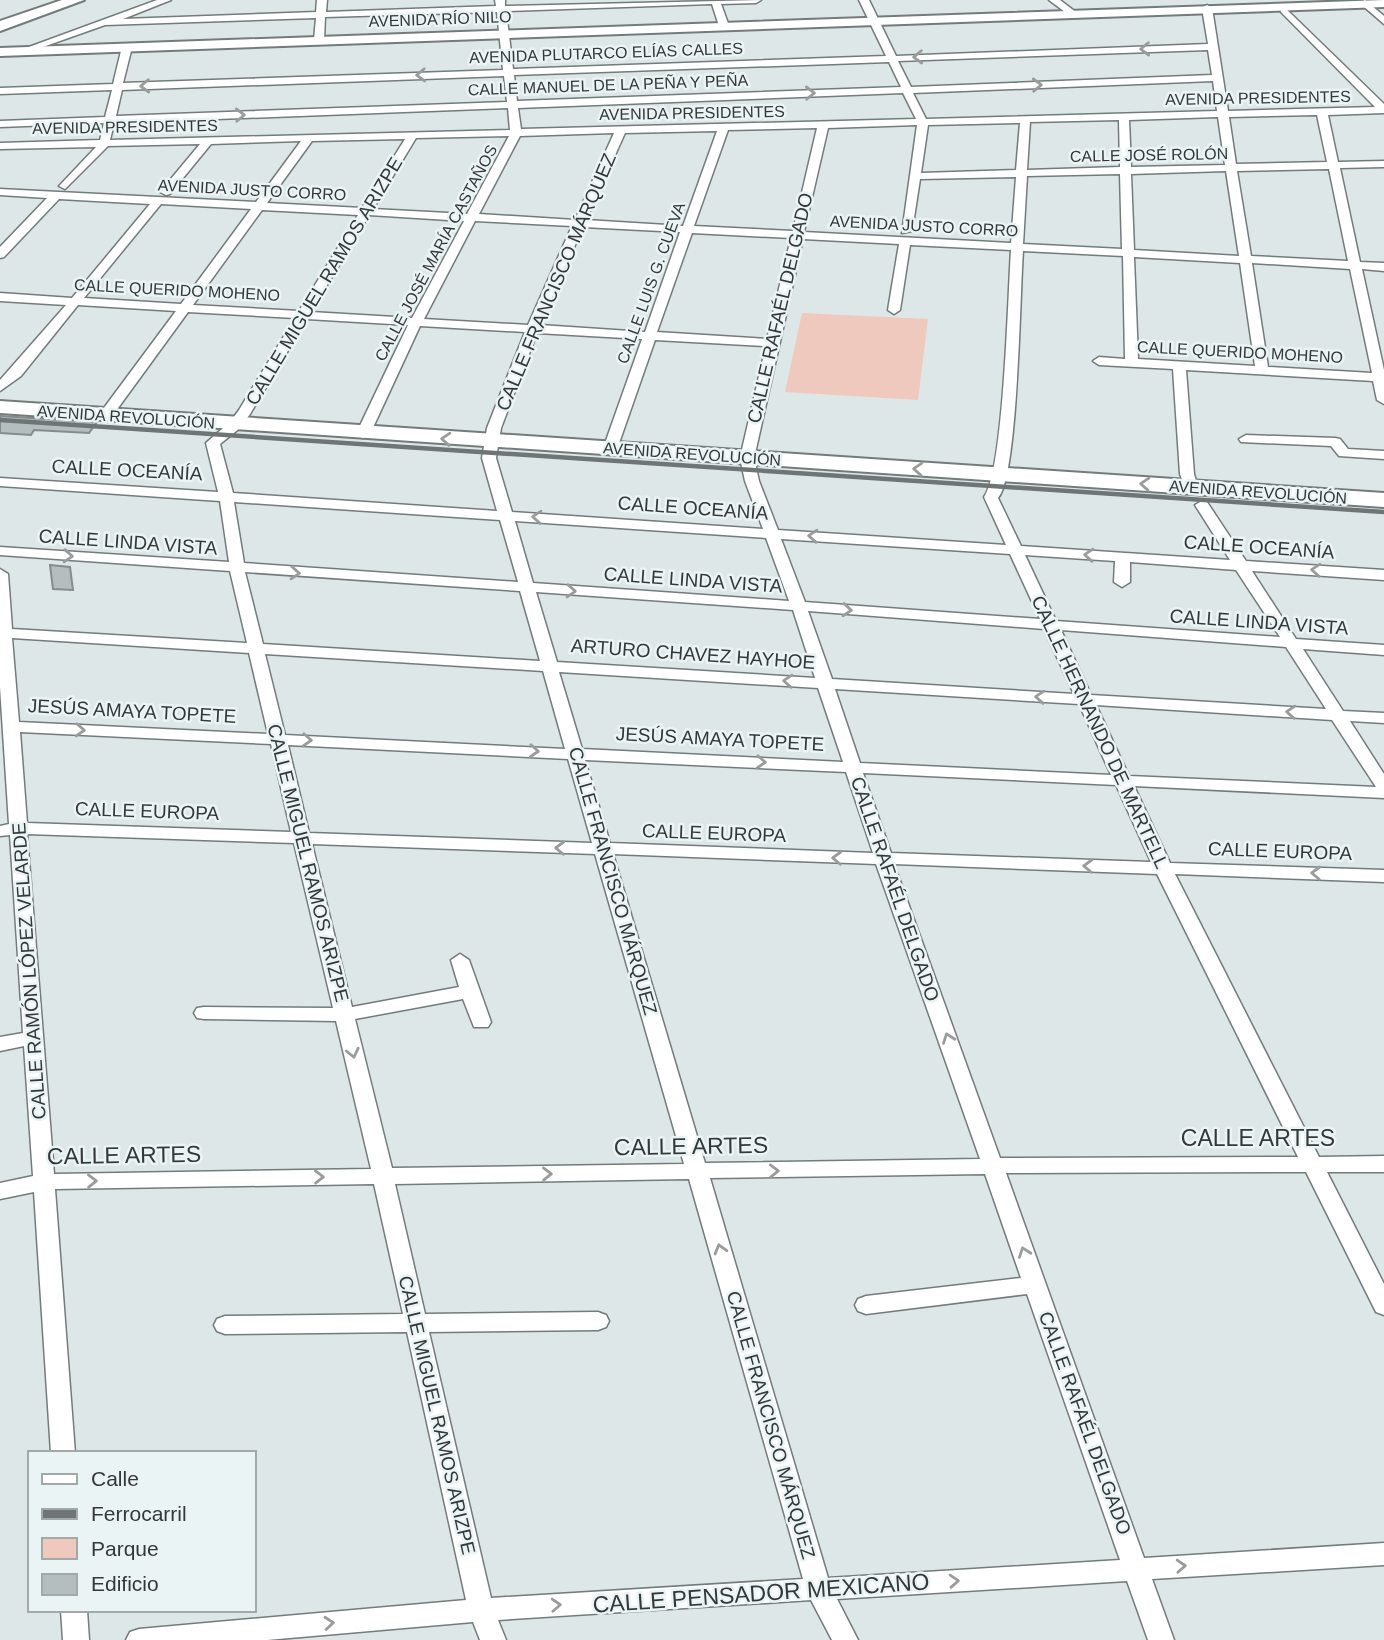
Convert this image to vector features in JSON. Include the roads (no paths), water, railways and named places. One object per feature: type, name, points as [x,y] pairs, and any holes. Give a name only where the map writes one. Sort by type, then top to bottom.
[{"type":"main road","points":[[0,24],[64,0]]},
{"type":"main road","points":[[0,24],[76,0]]},
{"type":"main road","name":"AVENIDA RÍO NILO","points":[[0,54],[319,40],[876,23],[1072,13],[1284,10],[1384,4]]},
{"type":"main road","name":"AVENIDA RÍO NILO","points":[[0,54],[1367,5]]},
{"type":"main road","name":"AVENIDA REVOLUCIÓN","points":[[0,407],[363,433],[490,450],[610,449],[749,467]]},
{"type":"main road","name":"AVENIDA REVOLUCIÓN","points":[[0,426],[213,441],[490,450],[999,483],[1197,496],[1384,516]]},
{"type":"main road","name":"AVENIDA REVOLUCIÓN","points":[[1197,496],[1384,499]]},
{"type":"street","points":[[23,51],[166,0]]},
{"type":"street","points":[[319,40],[322,0]]},
{"type":"street","points":[[104,22],[321,15],[501,5],[756,0]]},
{"type":"street","points":[[864,0],[923,122],[894,310]]},
{"type":"street","points":[[1054,0],[1072,13]]},
{"type":"street","points":[[715,1],[724,26]]},
{"type":"street","name":"CALLE JOSÉ MARÍA CASTAÑOS","points":[[363,433],[416,322],[516,133],[501,5]]},
{"type":"street","points":[[1367,5],[1384,21]]},
{"type":"street","points":[[1284,10],[1384,110]]},
{"type":"street","points":[[1208,11],[1221,114],[1262,370]]},
{"type":"street","name":"AVENIDA PLUTARCO ELÍAS CALLES","points":[[0,91],[1213,47]]},
{"type":"street","points":[[0,254],[104,144],[126,51]]},
{"type":"street","name":"CALLE MANUEL DE LA PEÑA Y PEÑA","points":[[0,124],[1217,78]]},
{"type":"street","name":"AVENIDA PRESIDENTES","points":[[0,146],[1384,110]]},
{"type":"street","points":[[1322,111],[1384,400]]},
{"type":"street","points":[[1124,117],[1132,363]]},
{"type":"street","name":"CALLE HERNANDO DE MARTELL","points":[[1025,120],[999,483],[991,497],[1013,550],[1086,699],[1163,868],[1384,1306]]},
{"type":"street","name":"CALLE RAFAÉL DELGADO","points":[[823,125],[771,343],[749,467],[799,606],[884,860],[1161,1640]]},
{"type":"street","name":"CALLE LUIS G. CUEVA","points":[[610,449],[723,128]]},
{"type":"street","name":"CALLE FRANCISCO MÁRQUEZ","points":[[621,130],[532,329],[490,450],[506,515],[819,1590],[845,1640]]},
{"type":"street","name":"CALLE MIGUEL RAMOS ARIZPE","points":[[412,136],[235,425],[213,441],[226,495],[237,569],[383,1176],[481,1609],[494,1640]]},
{"type":"street","points":[[105,416],[265,202],[309,138]]},
{"type":"street","points":[[0,387],[16,373],[208,141]]},
{"type":"street","name":"CALLE JOSÉ ROLÓN","points":[[915,176],[1384,164]]},
{"type":"street","name":"AVENIDA JUSTO CORRO","points":[[0,183],[60,191]]},
{"type":"street","name":"AVENIDA JUSTO CORRO","points":[[0,192],[60,191],[162,196],[1245,254],[1355,260],[1384,267]]},
{"type":"street","name":"AVENIDA JUSTO CORRO","points":[[1355,260],[1384,256]]},
{"type":"street","name":"CALLE QUERIDO MOHENO","points":[[0,297],[771,343]]},
{"type":"street","name":"CALLE QUERIDO MOHENO","points":[[1099,361],[1379,377]]},
{"type":"street","points":[[1179,366],[1187,474],[1197,496],[1384,787]]},
{"type":"street","points":[[1246,439],[1335,442],[1344,453],[1384,455]]},
{"type":"street","name":"CALLE OCEANÍA","points":[[0,482],[226,495],[1384,575]]},
{"type":"street","name":"CALLE LINDA VISTA","points":[[0,551],[799,606],[1384,650]]},
{"type":"street","points":[[1122,582],[1123,557]]},
{"type":"street","name":"CALLE RAMÓN LÓPEZ VELARDE","points":[[0,574],[12,727],[7,753],[20,828],[31,1038],[63,1451]]},
{"type":"street","name":"ARTURO CHAVEZ HAYHOE","points":[[3,633],[1384,718]]},
{"type":"street","name":"JESÚS AMAYA TOPETE","points":[[12,727],[1384,793]]},
{"type":"street","name":"CALLE EUROPA","points":[[0,831],[20,828],[1384,876]]},
{"type":"street","points":[[460,960],[481,1022]]},
{"type":"street","points":[[205,1013],[344,1015],[470,991]]},
{"type":"street","points":[[0,1044],[31,1038]]},
{"type":"street","name":"CALLE ARTES","points":[[0,1191],[43,1182],[993,1166],[1384,1164]]},
{"type":"street","points":[[866,1304],[1035,1284]]},
{"type":"street","points":[[225,1325],[598,1321]]},
{"type":"street","name":"CALLE PENSADOR MEXICANO","points":[[139,1640],[281,1634],[481,1609],[1384,1554]]},
{"type":"street","points":[[74,1612],[76,1640]]},
{"type":"railway","points":[[0,420],[1384,512]]}]
